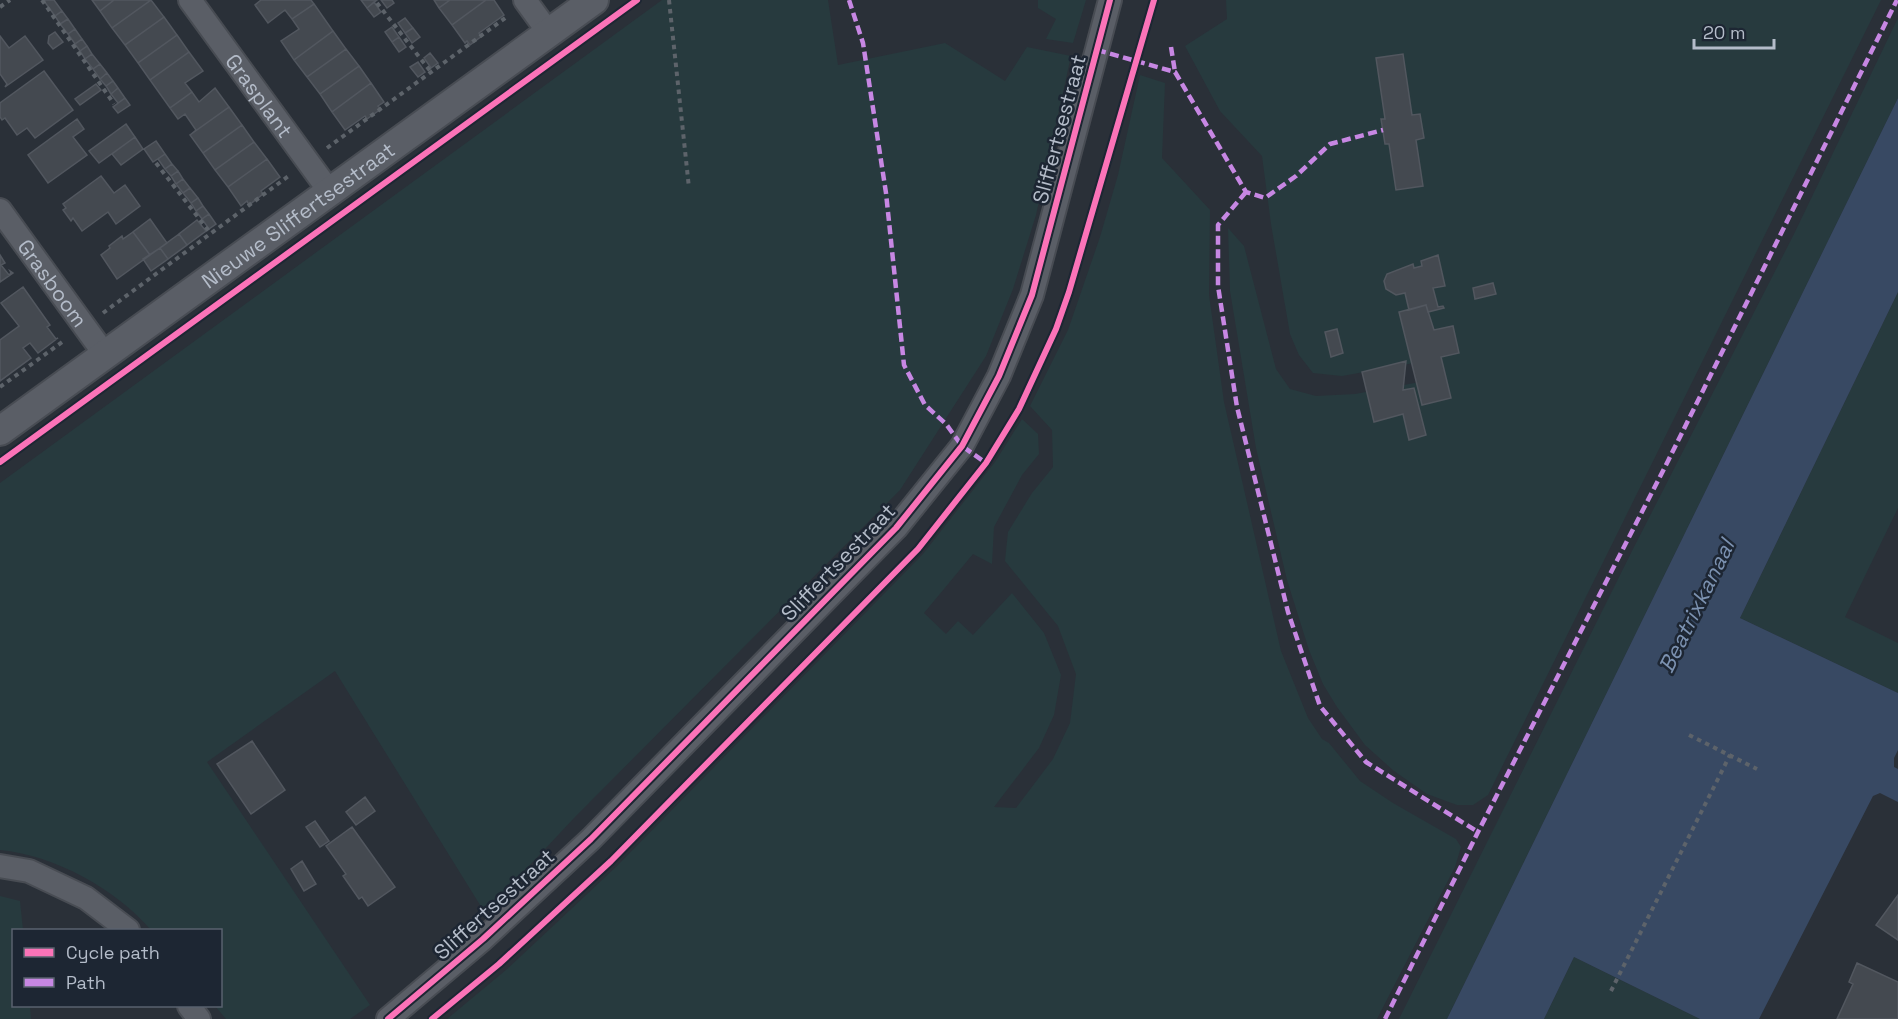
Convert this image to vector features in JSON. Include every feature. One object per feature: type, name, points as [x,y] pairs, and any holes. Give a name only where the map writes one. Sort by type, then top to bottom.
[{"type":"street","name":"Grasplant","points":[[190,0],[330,192]]},
{"type":"street","name":"Nieuwe Sliffertsestraat","points":[[0,431],[594,0]]},
{"type":"street","name":"Sliffertsestraat","points":[[387,1019],[483,939],[591,839],[896,528],[962,446],[999,376],[1032,295],[1110,0]]},
{"type":"street","points":[[526,1],[549,33]]},
{"type":"street","name":"Grasboom","points":[[0,210],[106,356]]},
{"type":"street","points":[[0,866],[29,871],[86,898],[127,929]]},
{"type":"street","points":[[191,1007],[200,1019]]},
{"type":"path","points":[[0,7],[10,0]]},
{"type":"path","points":[[42,0],[114,104]]},
{"type":"path","points":[[669,0],[689,188]]},
{"type":"path","points":[[0,387],[526,1]]},
{"type":"path","points":[[377,3],[431,72]]},
{"type":"path","points":[[156,163],[211,234]]},
{"type":"path","points":[[1689,735],[1757,769]]},
{"type":"path","points":[[1611,991],[1730,755]]},
{"type":"green space","points":[[662,0],[828,0],[838,65],[945,43],[1005,81],[1027,47],[1071,56],[1036,215],[1013,289],[986,356],[900,490],[574,818],[485,913],[335,671],[207,762],[370,1005],[350,1019],[226,1019],[216,1007],[222,1007],[222,929],[150,929],[120,901],[83,876],[41,859],[0,850],[0,483]]},
{"type":"green space","points":[[1038,0],[1086,0],[1073,43],[1046,39],[1056,19],[1038,8]]},
{"type":"green space","points":[[1226,0],[1881,0],[1488,795],[1473,805],[1457,805],[1427,794],[1394,771],[1365,745],[1323,684],[1309,650],[1287,580],[1256,448],[1230,291],[1228,228],[1244,246],[1276,369],[1290,389],[1316,396],[1355,394],[1420,382],[1414,363],[1342,376],[1313,373],[1299,355],[1290,334],[1262,156],[1220,111],[1185,46],[1227,19]]},
{"type":"green space","points":[[1898,18],[1898,98],[1447,1019],[1399,1019],[1632,551],[1794,234]]},
{"type":"green space","points":[[1140,75],[1165,83],[1162,158],[1210,210],[1209,295],[1224,402],[1281,651],[1308,718],[1322,739],[1329,743],[1360,781],[1456,839],[1461,847],[1455,867],[1377,1019],[447,1019],[506,970],[617,866],[923,554],[995,462],[1022,419],[1038,434],[1039,454],[1022,475],[994,527],[992,564],[973,554],[924,613],[946,634],[958,621],[973,635],[1012,593],[1044,633],[1061,675],[1054,715],[1039,748],[994,807],[1016,808],[1053,759],[1070,723],[1076,674],[1058,626],[1005,561],[1008,532],[1032,493],[1053,467],[1052,430],[1030,406],[1068,330],[1100,237],[1118,175]]},
{"type":"green space","points":[[1898,292],[1898,508],[1845,617],[1898,643],[1898,693],[1740,618]]},
{"type":"green space","points":[[0,896],[20,901],[23,929],[12,929],[12,1007],[30,1007],[31,1019],[0,1019]]},
{"type":"green space","points":[[1574,957],[1700,1019],[1544,1019]]},
{"type":"water","name":"Beatrixkanaal","points":[[1898,98],[1898,292],[1740,618],[1898,693],[1898,750],[1894,758],[1894,767],[1898,769],[1898,802],[1880,793],[1873,796],[1759,1019],[1700,1019],[1574,957],[1544,1019],[1447,1019]]},
{"type":"building","points":[[54,0],[62,11],[55,16],[44,1]]},
{"type":"building","points":[[92,0],[114,0],[100,11]]},
{"type":"building","points":[[114,0],[151,0],[112,28],[100,11]]},
{"type":"building","points":[[151,0],[164,17],[125,45],[112,28]]},
{"type":"building","points":[[261,0],[311,0],[314,4],[292,19],[285,10],[268,23],[255,5]]},
{"type":"building","points":[[361,0],[377,0],[367,8]]},
{"type":"building","points":[[381,0],[392,0],[394,3],[387,8]]},
{"type":"building","points":[[434,0],[450,0],[439,8]]},
{"type":"building","points":[[450,0],[486,0],[452,25],[439,8]]},
{"type":"building","points":[[486,0],[494,0],[504,15],[479,33],[482,36],[470,45],[467,41],[465,43],[452,25]]},
{"type":"building","points":[[374,2],[381,12],[374,17],[367,8]]},
{"type":"building","points":[[314,4],[333,31],[294,60],[281,41],[299,29],[292,19]]},
{"type":"building","points":[[62,11],[68,19],[60,24],[55,16]]},
{"type":"building","points":[[164,17],[177,35],[138,63],[125,45]]},
{"type":"building","points":[[405,18],[413,28],[405,33],[398,23]]},
{"type":"building","points":[[68,19],[75,29],[68,34],[60,24]]},
{"type":"building","points":[[392,27],[399,37],[392,42],[385,32]]},
{"type":"building","points":[[413,28],[420,37],[412,43],[405,33]]},
{"type":"building","points":[[75,29],[82,39],[75,44],[68,34]]},
{"type":"building","points":[[333,31],[346,49],[307,77],[294,60]]},
{"type":"building","points":[[55,32],[63,42],[53,49],[48,43],[49,36]]},
{"type":"building","points":[[177,35],[189,52],[150,80],[138,63]]},
{"type":"building","points":[[0,36],[9,48],[25,36],[43,60],[5,87],[7,84],[0,74]]},
{"type":"building","points":[[399,37],[406,47],[399,52],[392,42]]},
{"type":"building","points":[[82,39],[87,46],[80,51],[75,44]]},
{"type":"building","points":[[87,46],[92,54],[85,59],[80,51]]},
{"type":"building","points":[[346,49],[359,66],[320,94],[307,77]]},
{"type":"building","points":[[189,52],[203,71],[185,83],[192,92],[170,108],[150,80]]},
{"type":"building","points":[[430,53],[438,63],[431,68],[424,58]]},
{"type":"building","points":[[92,54],[100,64],[93,69],[85,59]]},
{"type":"building","points":[[1403,54],[1412,115],[1420,114],[1424,138],[1416,140],[1423,186],[1396,190],[1389,144],[1385,144],[1381,119],[1385,119],[1376,58]]},
{"type":"building","points":[[418,62],[425,72],[418,77],[410,67]]},
{"type":"building","points":[[100,64],[107,73],[100,79],[93,69]]},
{"type":"building","points":[[359,66],[371,83],[332,112],[320,94]]},
{"type":"building","points":[[44,71],[73,110],[35,138],[27,128],[17,135],[5,118],[2,120],[0,117],[0,103]]},
{"type":"building","points":[[107,73],[113,81],[106,86],[100,79]]},
{"type":"building","points":[[113,81],[118,88],[111,94],[106,86]]},
{"type":"building","points":[[371,83],[384,102],[378,106],[381,109],[367,119],[365,116],[345,130],[332,112]]},
{"type":"building","points":[[96,84],[101,90],[80,105],[75,99]]},
{"type":"building","points":[[118,88],[125,98],[118,103],[111,94]]},
{"type":"building","points":[[215,88],[229,107],[190,135],[196,130],[185,114],[178,119],[170,108],[192,92],[199,102]]},
{"type":"building","points":[[125,98],[130,105],[118,113],[113,107]]},
{"type":"building","points":[[229,107],[242,125],[203,153],[190,135]]},
{"type":"building","points":[[77,119],[84,129],[73,137],[87,155],[48,183],[28,155]]},
{"type":"building","points":[[126,124],[135,137],[99,163],[89,151]]},
{"type":"building","points":[[242,125],[254,142],[215,170],[203,153]]},
{"type":"building","points":[[135,137],[143,149],[121,165],[112,154]]},
{"type":"building","points":[[156,141],[165,154],[153,162],[144,149]]},
{"type":"building","points":[[254,142],[267,159],[228,187],[215,170]]},
{"type":"building","points":[[165,154],[172,164],[165,169],[158,159]]},
{"type":"building","points":[[267,159],[280,177],[261,191],[263,194],[249,205],[247,201],[241,206],[228,187]]},
{"type":"building","points":[[172,164],[178,171],[171,176],[165,169]]},
{"type":"building","points":[[178,171],[183,179],[176,184],[171,176]]},
{"type":"building","points":[[101,176],[114,193],[125,185],[140,206],[116,224],[108,212],[82,231],[73,218],[71,221],[63,210],[66,208],[63,204]]},
{"type":"building","points":[[183,179],[190,188],[183,193],[176,184]]},
{"type":"building","points":[[190,188],[198,198],[191,203],[183,193]]},
{"type":"building","points":[[198,198],[203,206],[196,211],[191,203]]},
{"type":"building","points":[[203,206],[209,214],[202,219],[196,211]]},
{"type":"building","points":[[209,214],[216,224],[209,229],[202,219]]},
{"type":"building","points":[[150,219],[167,243],[150,255],[133,232]]},
{"type":"building","points":[[197,220],[206,231],[187,245],[179,234]]},
{"type":"building","points":[[133,232],[150,255],[117,279],[101,255],[122,236],[123,239]]},
{"type":"building","points":[[179,234],[187,245],[168,259],[160,248]]},
{"type":"building","points":[[160,248],[168,259],[151,271],[143,259]]},
{"type":"building","points":[[0,255],[5,263],[1,265],[9,275],[10,271],[13,273],[0,282]]},
{"type":"building","points":[[1438,255],[1445,286],[1433,288],[1438,307],[1443,306],[1444,308],[1428,312],[1426,305],[1409,310],[1405,293],[1396,295],[1386,289],[1384,281],[1387,274],[1413,264],[1414,268],[1422,266],[1421,261]]},
{"type":"building","points":[[1493,283],[1496,294],[1475,299],[1473,288]]},
{"type":"building","points":[[23,287],[50,325],[47,327],[56,339],[58,338],[38,353],[30,343],[23,348],[31,358],[0,381],[0,340],[19,326],[1,303]]},
{"type":"building","points":[[1426,305],[1434,330],[1453,326],[1459,353],[1441,357],[1451,398],[1422,405],[1399,312]]},
{"type":"building","points":[[1337,329],[1343,353],[1331,357],[1325,332]]},
{"type":"building","points":[[1406,361],[1403,390],[1414,388],[1426,435],[1409,440],[1403,414],[1374,422],[1362,372]]},
{"type":"building","points":[[252,741],[285,790],[251,814],[217,764]]},
{"type":"building","points":[[365,797],[375,811],[356,825],[346,812]]},
{"type":"building","points":[[315,821],[329,841],[320,847],[306,827]]},
{"type":"building","points":[[352,827],[395,887],[368,906],[362,897],[359,899],[343,876],[346,874],[326,846]]},
{"type":"building","points":[[302,861],[316,884],[304,891],[291,869]]},
{"type":"building","points":[[1898,895],[1898,940],[1876,925]]},
{"type":"building","points":[[1857,963],[1898,982],[1898,1019],[1837,1019],[1853,984],[1849,982]]},
{"type":"marked path","points":[[849,0],[863,43],[886,193],[904,365],[925,405],[946,424],[962,446],[986,463]]},
{"type":"marked path","points":[[1385,1019],[1668,461],[1897,0]]},
{"type":"marked path","points":[[1171,47],[1175,72]]},
{"type":"marked path","points":[[1097,50],[1175,72],[1246,192],[1265,198],[1296,176],[1330,144],[1383,130]]},
{"type":"marked path","points":[[1246,192],[1218,225],[1218,286],[1237,407],[1288,612],[1320,706],[1366,762],[1478,832]]},
{"type":"cycle path","points":[[0,462],[637,0]]},
{"type":"cycle path","points":[[388,1019],[483,939],[591,839],[896,528],[962,446],[999,376],[1032,295],[1110,0]]},
{"type":"cycle path","points":[[432,1019],[499,964],[611,861],[918,549],[986,463],[1019,409],[1056,329],[1069,292],[1154,0]]}]
